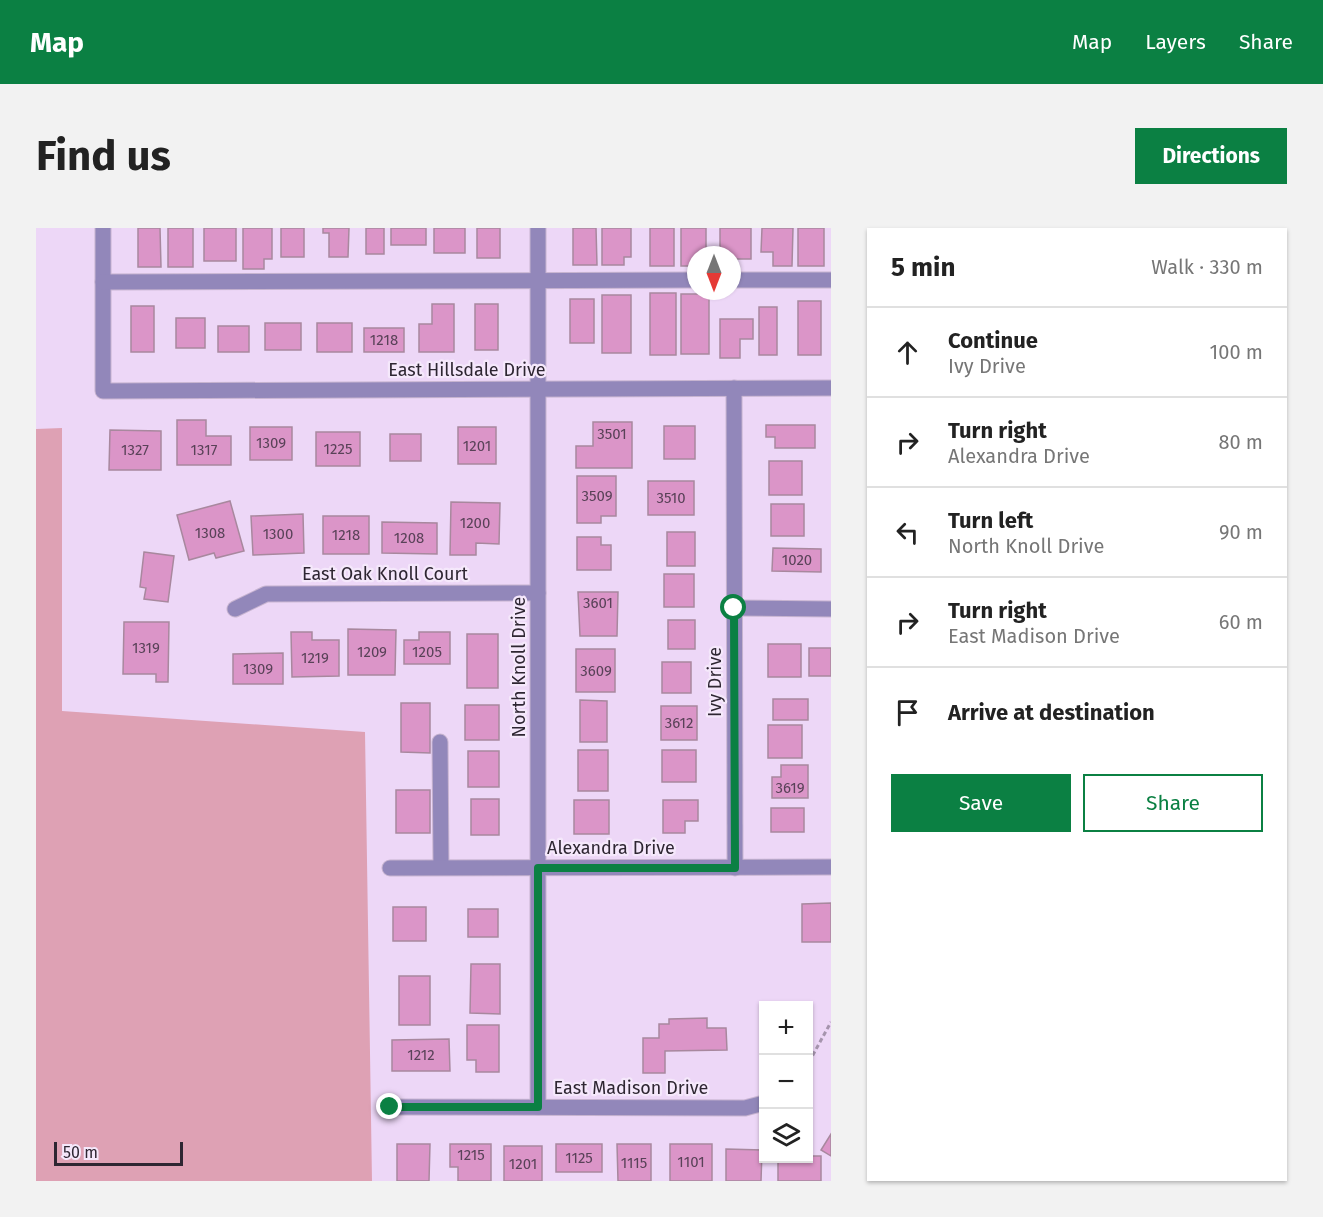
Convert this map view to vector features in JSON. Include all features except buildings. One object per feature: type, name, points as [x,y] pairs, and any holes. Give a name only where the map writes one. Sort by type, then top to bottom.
[{"type":"street","points":[[104,228],[104,282],[687,280]]},
{"type":"street","name":"North Knoll Drive","points":[[538,228],[538,1107]]},
{"type":"street","points":[[741,280],[831,280]]},
{"type":"street","name":"East Hillsdale Drive","points":[[104,282],[103,391],[831,388]]},
{"type":"street","name":"Ivy Drive","points":[[734,388],[735,868]]},
{"type":"street","name":"East Oak Knoll Court","points":[[235,609],[266,594],[538,593]]},
{"type":"street","points":[[734,608],[831,609]]},
{"type":"street","points":[[440,742],[441,867]]},
{"type":"street","name":"Alexandra Drive","points":[[390,868],[831,867]]},
{"type":"street","name":"East Madison Drive","points":[[390,1107],[745,1108],[759,1104]]},
{"type":"path","points":[[813,1055],[831,1023]]},
{"type":"shaded area","points":[[62,428],[62,711],[365,732],[372,1181],[36,1181],[36,429]]},
{"type":"route","points":[[390,1107],[538,1107],[538,868],[735,868],[734,608]]}]
